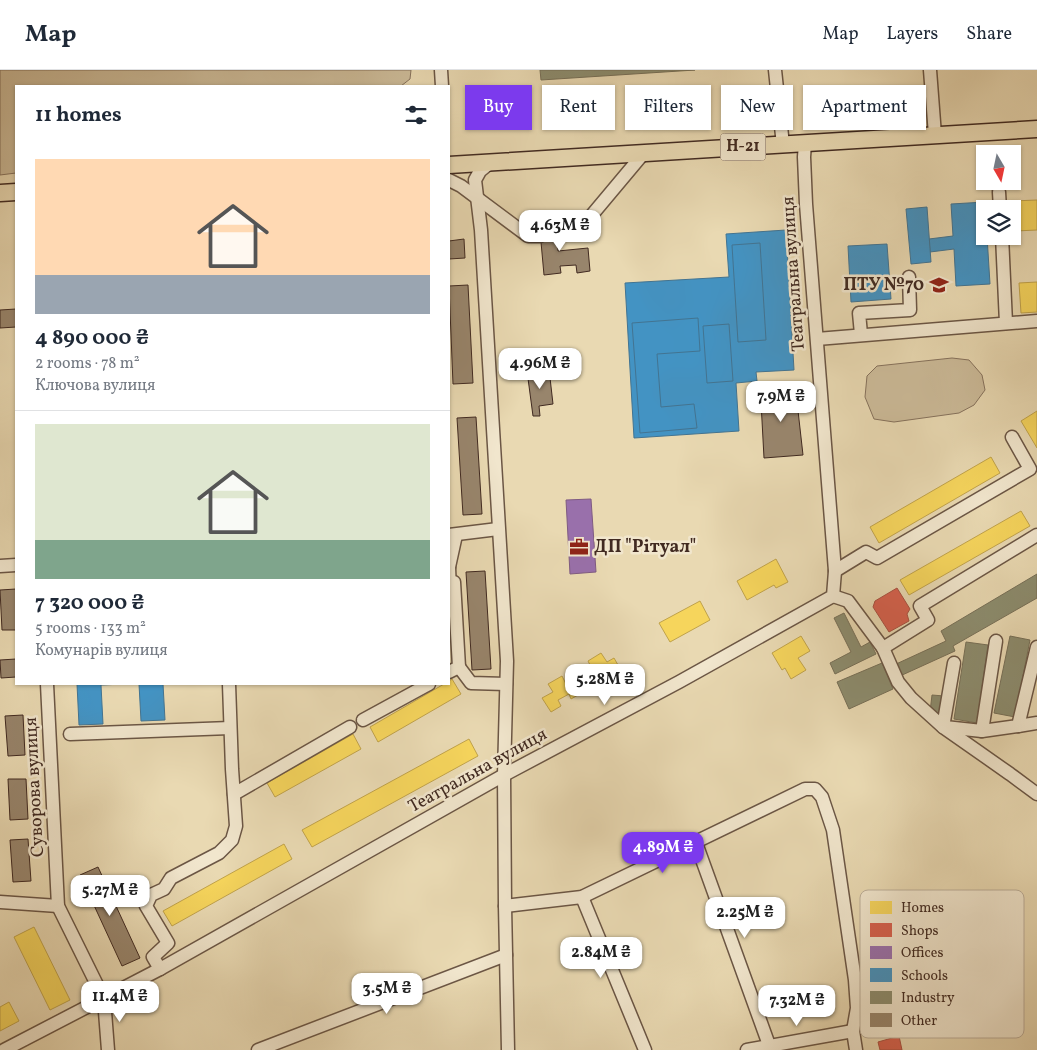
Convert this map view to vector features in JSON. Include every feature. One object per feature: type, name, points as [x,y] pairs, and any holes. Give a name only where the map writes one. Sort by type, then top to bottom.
[{"type":"main road","name":"Н-21","points":[[450,165],[1037,129]]},
{"type":"main road","points":[[0,193],[15,192]]},
{"type":"street","points":[[442,70],[442,85]]},
{"type":"street","points":[[775,70],[783,145]]},
{"type":"street","points":[[930,70],[935,135]]},
{"type":"street","name":"Театральна вулиця","points":[[4,1050],[160,969],[504,775],[679,682],[833,596],[835,572],[805,194],[805,144]]},
{"type":"street","points":[[556,235],[586,222],[643,154]]},
{"type":"street","points":[[491,162],[480,171],[475,180],[481,230],[507,660],[504,775],[508,1050]]},
{"type":"street","points":[[450,180],[462,186],[528,236],[540,236]]},
{"type":"street","points":[[999,192],[999,200]]},
{"type":"street","points":[[1002,245],[1006,323]]},
{"type":"street","points":[[860,334],[859,313],[910,310],[909,276]]},
{"type":"street","points":[[817,338],[1037,321]]},
{"type":"street","points":[[835,572],[866,552],[877,558],[1030,469],[1012,437]]},
{"type":"street","points":[[450,559],[453,535],[498,529]]},
{"type":"street","points":[[883,648],[928,620],[920,606],[1037,536]]},
{"type":"street","points":[[0,566],[15,565]]},
{"type":"street","points":[[454,582],[454,670],[471,683],[506,684]]},
{"type":"street","points":[[833,596],[848,601],[883,648],[898,682],[911,698],[943,727],[1037,794]]},
{"type":"street","points":[[982,732],[996,641]]},
{"type":"street","points":[[1018,726],[1037,647]]},
{"type":"street","points":[[943,727],[954,663]]},
{"type":"street","name":"Суворова вулиця","points":[[47,685],[58,906],[104,999]]},
{"type":"street","points":[[160,969],[153,957],[168,943],[146,906],[151,894],[164,889],[171,878],[220,853],[232,840],[236,826],[229,685]]},
{"type":"street","points":[[363,720],[426,685]]},
{"type":"street","points":[[943,727],[982,732],[1037,723]]},
{"type":"street","points":[[234,794],[350,727]]},
{"type":"street","points":[[70,734],[230,728]]},
{"type":"street","points":[[505,906],[582,897],[805,789],[815,789],[822,797],[833,830],[855,980],[857,1008],[853,1031],[856,1050]]},
{"type":"street","points":[[696,842],[768,1045]]},
{"type":"street","points":[[582,897],[645,1050]]},
{"type":"street","points":[[0,902],[58,906]]},
{"type":"street","points":[[258,1050],[506,955]]},
{"type":"street","points":[[104,999],[108,1050]]},
{"type":"street","points":[[747,1050],[853,1031]]},
{"type":"shaded area","points":[[0,70],[411,70],[410,79],[402,85],[15,85],[15,173],[0,175]]},
{"type":"shaded area","points":[[952,358],[969,360],[982,375],[985,390],[974,405],[959,413],[894,422],[874,419],[865,397],[867,376],[877,366]]},
{"type":"building: Homes","points":[[1037,200],[1037,230],[1021,231],[1021,201]]},
{"type":"building: Homes","points":[[1037,282],[1037,312],[1021,313],[1019,283]]},
{"type":"building: Homes","points":[[1037,411],[1037,448],[1021,421]]},
{"type":"building: Homes","points":[[991,457],[1000,473],[879,543],[870,527]]},
{"type":"building: Homes","points":[[1021,511],[1030,526],[909,595],[900,580]]},
{"type":"building: Homes","points":[[776,559],[788,582],[776,588],[774,585],[747,600],[737,581]]},
{"type":"building: Homes","points":[[700,601],[710,620],[670,642],[659,623]]},
{"type":"building: Homes","points":[[801,636],[810,651],[798,658],[806,670],[791,679],[785,668],[782,670],[772,653]]},
{"type":"building: Homes","points":[[601,653],[607,662],[614,658],[622,672],[612,678],[608,671],[596,678],[599,683],[571,699],[569,694],[558,700],[561,706],[551,712],[542,698],[553,692],[548,684],[562,676],[566,684],[592,669],[588,661]]},
{"type":"building: Homes","points":[[452,679],[461,694],[378,742],[370,727],[442,685],[450,685]]},
{"type":"building: Homes","points":[[353,734],[361,749],[275,797],[267,783]]},
{"type":"building: Homes","points":[[469,739],[478,756],[312,847],[302,830]]},
{"type":"building: Homes","points":[[284,844],[292,859],[172,926],[163,911]]},
{"type":"building: Homes","points":[[34,927],[70,1000],[50,1010],[14,937]]},
{"type":"building: Homes","points":[[9,1002],[19,1021],[0,1031],[0,1007]]},
{"type":"building: Shops","points":[[897,588],[910,609],[907,614],[909,621],[889,632],[873,607],[875,601]]},
{"type":"building: Shops","points":[[899,1038],[902,1050],[880,1050],[878,1042]]},
{"type":"building: Offices","points":[[591,499],[596,572],[570,574],[566,500]]},
{"type":"building: Schools","points":[[976,203],[976,245],[988,245],[990,284],[956,286],[954,249],[930,252],[929,239],[953,236],[951,204]]},
{"type":"building: Schools","points":[[927,207],[931,262],[911,264],[906,209]]},
{"type":"building: Schools","points":[[786,230],[794,370],[756,372],[757,381],[736,383],[739,431],[634,438],[625,283],[729,277],[726,234]]},
{"type":"building: Schools","points":[[760,243],[766,340],[738,342],[732,245]]},
{"type":"building: Schools","points":[[887,244],[891,299],[851,302],[848,246]]},
{"type":"building: Schools","points":[[698,318],[700,351],[657,354],[661,407],[694,404],[697,428],[640,433],[632,323]]},
{"type":"building: Schools","points":[[729,324],[733,381],[707,383],[703,326]]},
{"type":"building: Schools","points":[[77,685],[101,685],[103,724],[79,725]]},
{"type":"building: Schools","points":[[139,685],[163,685],[165,720],[141,721]]},
{"type":"building: Industry","points":[[540,70],[695,70],[541,80]]},
{"type":"building: Industry","points":[[1037,574],[1037,598],[953,646],[955,651],[900,676],[894,665],[946,641],[941,631]]},
{"type":"building: Industry","points":[[844,613],[861,647],[870,642],[876,654],[835,674],[830,663],[851,652],[834,618]]},
{"type":"building: Industry","points":[[1010,636],[1030,640],[1015,717],[994,713]]},
{"type":"building: Industry","points":[[966,642],[988,645],[977,723],[954,719]]},
{"type":"building: Industry","points":[[882,663],[893,689],[849,709],[837,682]]},
{"type":"building: Industry","points":[[932,695],[944,696],[941,714],[930,712]]},
{"type":"building: Other","points":[[554,218],[558,251],[588,248],[590,271],[577,273],[576,265],[560,266],[561,273],[544,275],[539,220]]},
{"type":"building: Other","points":[[464,239],[465,258],[450,259],[450,241]]},
{"type":"building: Other","points":[[468,285],[473,383],[453,384],[450,286]]},
{"type":"building: Other","points":[[15,309],[15,327],[0,328],[0,310]]},
{"type":"building: Other","points":[[549,369],[553,404],[539,406],[540,416],[533,416],[527,371]]},
{"type":"building: Other","points":[[795,384],[803,455],[764,458],[761,402],[771,400],[769,385]]},
{"type":"building: Other","points":[[476,417],[482,514],[463,515],[457,418]]},
{"type":"building: Other","points":[[485,571],[491,669],[472,670],[466,572]]},
{"type":"building: Other","points":[[15,589],[15,630],[2,630],[0,590]]},
{"type":"building: Other","points":[[15,659],[15,677],[1,678],[0,660]]},
{"type":"building: Other","points":[[23,715],[25,755],[8,756],[5,716]]},
{"type":"building: Other","points":[[8,779],[26,779],[28,819],[10,820]]},
{"type":"building: Other","points":[[28,839],[31,881],[13,882],[10,840]]},
{"type":"building: Other","points":[[98,867],[140,958],[122,966],[80,875]]},
{"type":"place","name":"ПТУ №70","points":[[939,285]]},
{"type":"place","name":"ДП \"Рітуал\"","points":[[579,547]]}]
